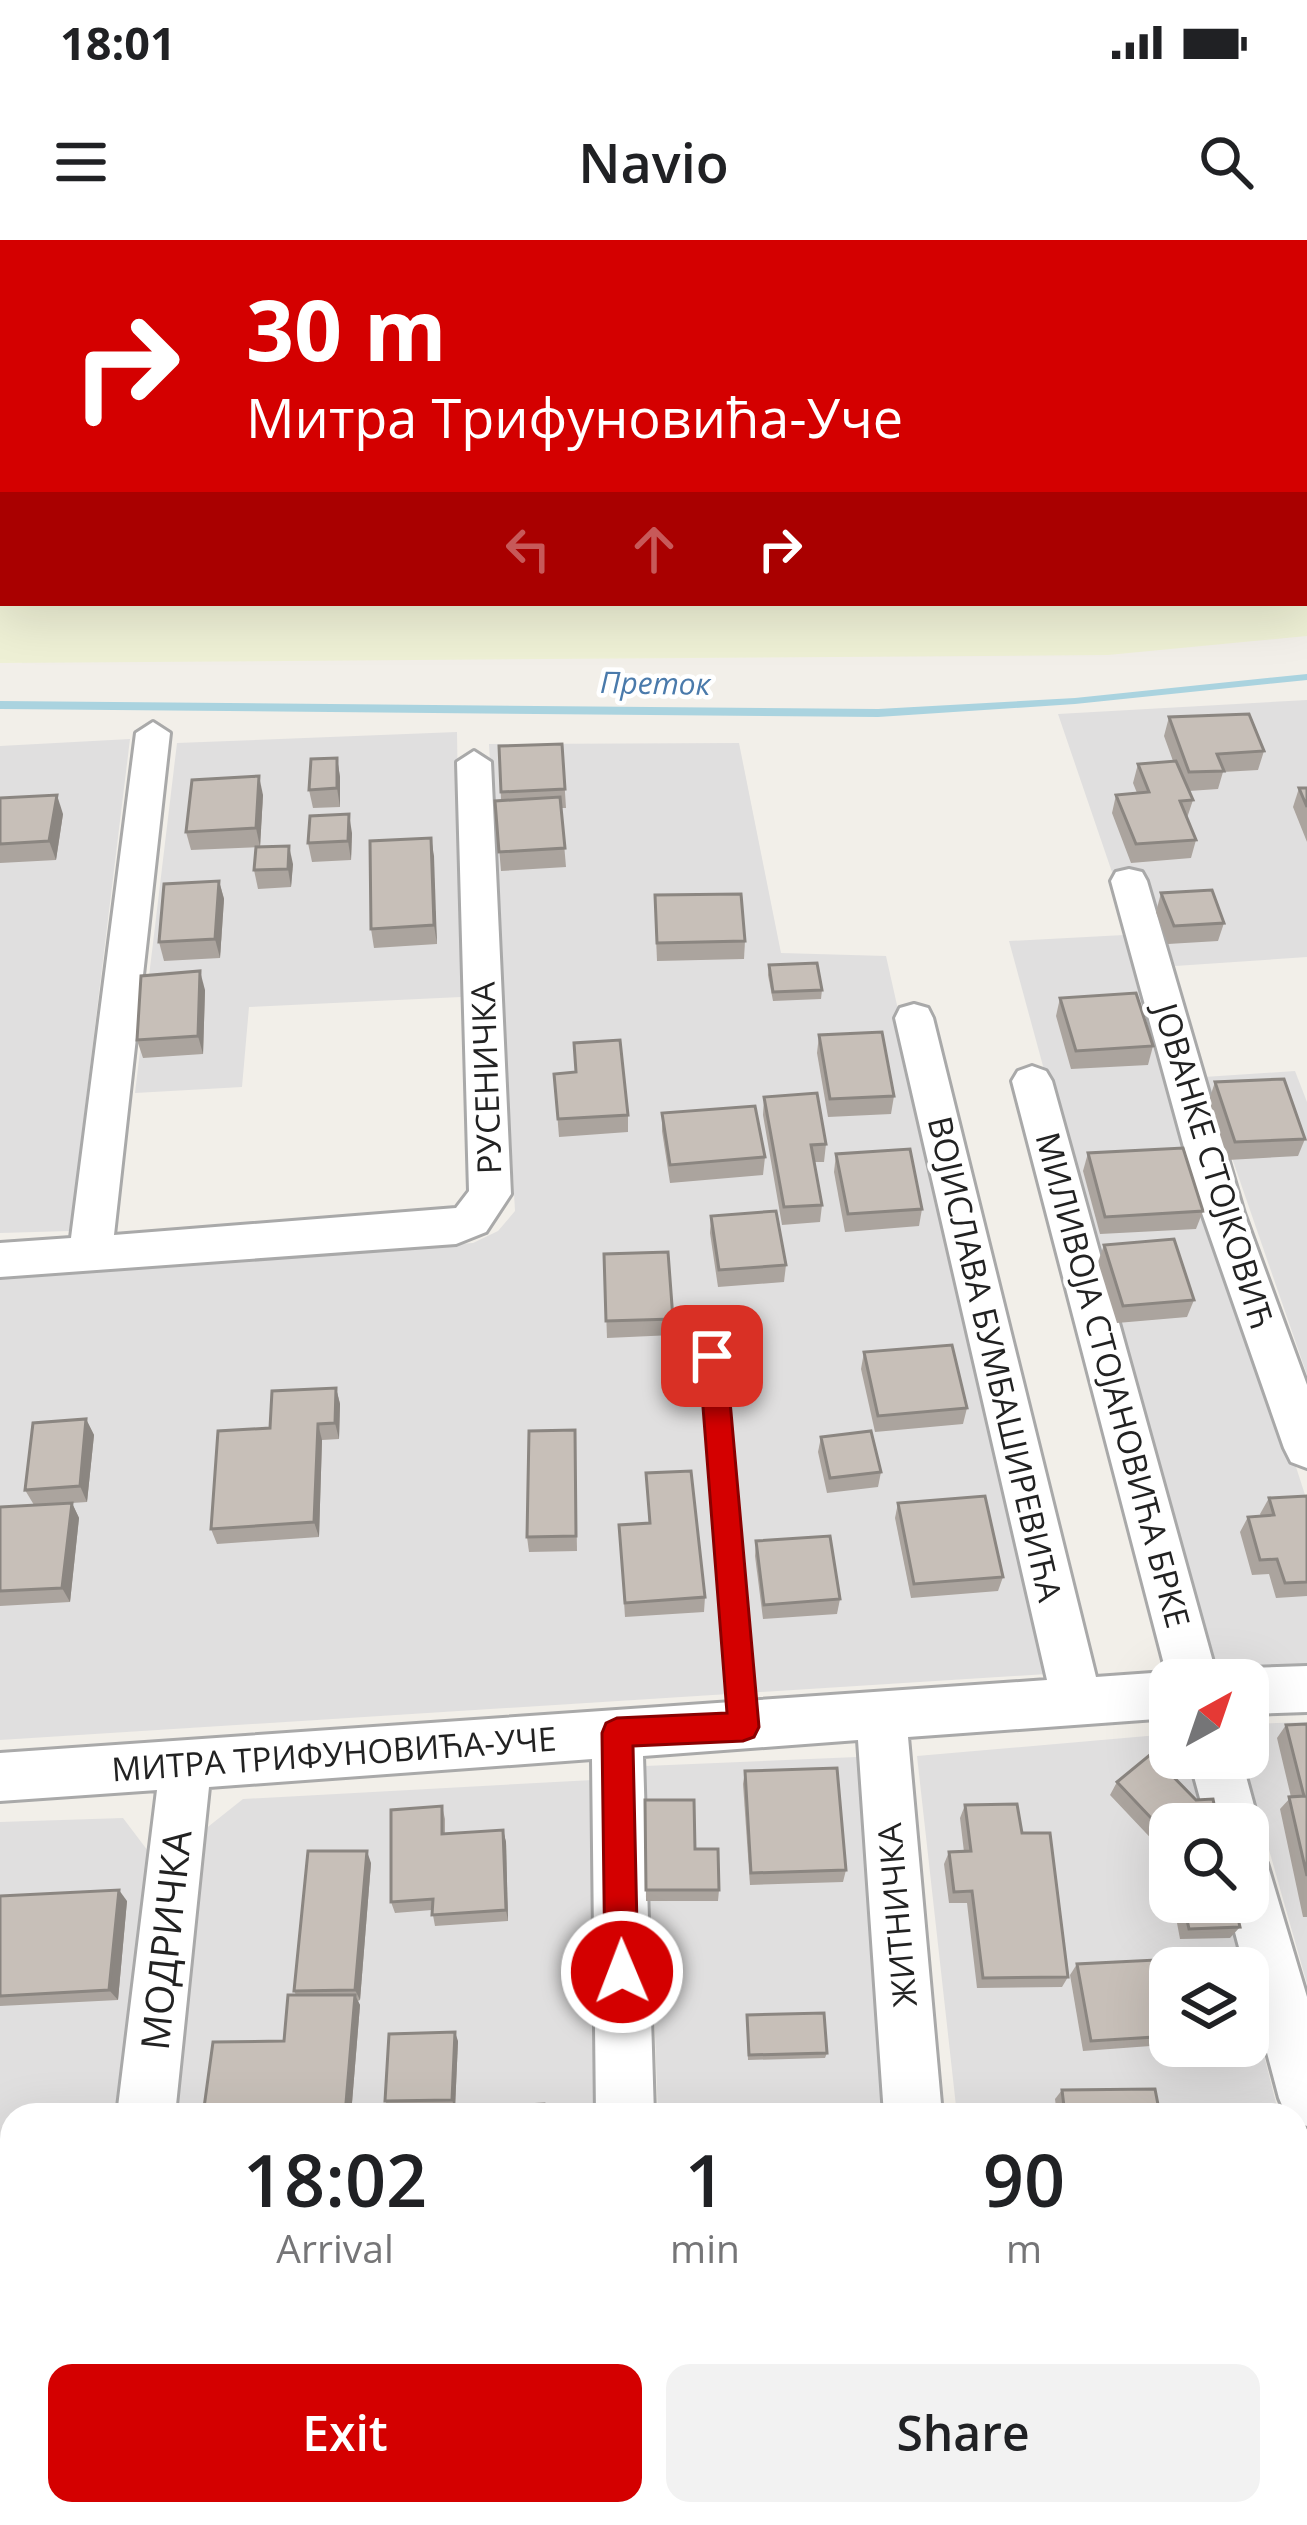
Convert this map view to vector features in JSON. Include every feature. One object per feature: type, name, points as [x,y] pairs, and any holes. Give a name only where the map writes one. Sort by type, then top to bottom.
[{"type":"street","points":[[90,1257],[153,734]]},
{"type":"street","name":"РУСЕНИЧКА","points":[[0,1261],[456,1227],[483,1207],[490,1194],[473,762]]},
{"type":"street","name":"ЈОВАНКЕ СТОЈКОВИЋ","points":[[1129,881],[1223,1213],[1307,1448]]},
{"type":"street","name":"ВОЈИСЛАВА БУМБАШИРЕВИЋА","points":[[914,1018],[1076,1700]]},
{"type":"street","name":"МИЛИВОЈА СТОЈАНОВИЋА БРКЕ","points":[[1032,1081],[1187,1659]]},
{"type":"street","points":[[1269,1690],[1307,1689]]},
{"type":"street","name":"МИТРА ТРИФУНОВИЋА-УЧЕ","points":[[0,1777],[1149,1696]]},
{"type":"street","name":"ЖИТНИЧКА","points":[[881,1715],[912,2103]]},
{"type":"street","points":[[617,1733],[625,2103]]},
{"type":"street","name":"МОДРИЧКА","points":[[147,2103],[186,1766]]},
{"type":"street","points":[[1259,1923],[1307,2098]]},
{"type":"lane","points":[[712,1356],[743,1727]]},
{"type":"shaded area","points":[[1307,700],[1307,957],[1175,966],[1143,876],[1114,878],[1058,714]]},
{"type":"shaded area","points":[[457,732],[461,997],[249,1007],[242,1087],[135,1093],[177,743]]},
{"type":"shaded area","points":[[130,739],[70,1231],[0,1233],[0,746]]},
{"type":"shaded area","points":[[739,743],[781,953],[886,956],[1047,1674],[0,1740],[0,1272],[473,1243],[498,1231],[515,1211],[489,744]]},
{"type":"shaded area","points":[[1124,935],[1307,1501],[1307,1669],[1269,1672],[1269,1659],[1204,1659],[1009,941]]},
{"type":"shaded area","points":[[1295,1071],[1307,1102],[1307,1375],[1204,1077]]},
{"type":"shaded area","points":[[1307,1722],[1307,1984],[1269,1850],[1269,1803],[1256,1803],[1249,1779],[1269,1779],[1269,1723]]},
{"type":"shaded area","points":[[1149,1736],[1149,1779],[1194,1779],[1201,1803],[1149,1803],[1149,1923],[1230,1923],[1237,1947],[1149,1947],[1149,2067],[1267,2067],[1276,2103],[956,2103],[917,1756]]},
{"type":"shaded area","points":[[857,1757],[891,2103],[658,2103],[645,1766]]},
{"type":"shaded area","points":[[593,1780],[601,2103],[178,2103],[204,1830],[243,1799]]},
{"type":"shaded area","points":[[123,1818],[151,1855],[123,2103],[0,2103],[0,1822]]},
{"type":"green space","points":[[0,606],[1307,606],[1307,636],[1108,655],[0,663]]},
{"type":"building","points":[[1249,714],[1264,751],[1217,754],[1224,771],[1189,772],[1169,717]]},
{"type":"building","points":[[562,744],[565,789],[501,792],[499,746]]},
{"type":"building","points":[[337,758],[337,788],[309,790],[311,759]]},
{"type":"building","points":[[1176,761],[1193,800],[1180,801],[1196,840],[1136,844],[1116,795],[1149,792],[1138,764]]},
{"type":"building","points":[[259,776],[256,828],[186,832],[192,780]]},
{"type":"building","points":[[57,795],[49,841],[0,844],[0,798]]},
{"type":"building","points":[[560,797],[565,848],[499,852],[495,801]]},
{"type":"building","points":[[349,814],[348,841],[308,843],[310,816]]},
{"type":"building","points":[[431,838],[434,925],[371,929],[370,841]]},
{"type":"building","points":[[289,846],[288,869],[254,870],[256,847]]},
{"type":"building","points":[[219,881],[215,939],[159,942],[164,884]]},
{"type":"building","points":[[1212,890],[1224,923],[1174,926],[1161,893]]},
{"type":"building","points":[[741,894],[745,941],[657,943],[655,895]]},
{"type":"building","points":[[817,963],[822,990],[773,992],[769,965]]},
{"type":"building","points":[[200,971],[198,1036],[137,1040],[141,976]]},
{"type":"building","points":[[1136,993],[1153,1046],[1076,1051],[1060,998]]},
{"type":"building","points":[[882,1032],[894,1096],[830,1099],[819,1035]]},
{"type":"building","points":[[620,1040],[628,1115],[558,1119],[554,1074],[576,1072],[574,1043]]},
{"type":"building","points":[[1284,1079],[1305,1139],[1235,1142],[1215,1082]]},
{"type":"building","points":[[817,1093],[826,1144],[811,1145],[822,1205],[784,1207],[764,1097]]},
{"type":"building","points":[[755,1106],[765,1157],[670,1165],[662,1113]]},
{"type":"building","points":[[1183,1148],[1203,1211],[1105,1217],[1088,1153]]},
{"type":"building","points":[[910,1149],[922,1209],[848,1214],[836,1154]]},
{"type":"building","points":[[776,1211],[786,1265],[719,1270],[711,1216]]},
{"type":"building","points":[[1174,1239],[1194,1300],[1123,1306],[1104,1245]]},
{"type":"building","points":[[668,1252],[673,1319],[606,1321],[604,1254]]},
{"type":"building","points":[[952,1345],[967,1408],[878,1416],[864,1352]]},
{"type":"building","points":[[336,1388],[335,1423],[318,1424],[314,1522],[211,1529],[218,1431],[270,1428],[272,1391]]},
{"type":"building","points":[[86,1419],[80,1486],[25,1490],[33,1423]]},
{"type":"building","points":[[575,1430],[576,1536],[527,1537],[529,1431]]},
{"type":"building","points":[[871,1431],[881,1472],[830,1478],[821,1437]]},
{"type":"building","points":[[691,1471],[705,1597],[625,1603],[619,1525],[650,1523],[646,1473]]},
{"type":"building","points":[[985,1496],[1003,1577],[914,1584],[898,1503]]},
{"type":"building","points":[[1307,1496],[1307,1582],[1285,1583],[1277,1559],[1260,1560],[1248,1517],[1274,1515],[1269,1498]]},
{"type":"building","points":[[72,1503],[62,1588],[0,1591],[0,1507]]},
{"type":"building","points":[[830,1536],[840,1599],[764,1605],[756,1541]]},
{"type":"building","points":[[1307,1724],[1307,1876],[1289,1797],[1304,1796],[1286,1725]]},
{"type":"building","points":[[1149,1756],[1149,1779],[1175,1779],[1196,1800],[1213,1799],[1214,1803],[1149,1803],[1149,1816],[1117,1782]]},
{"type":"building","points":[[837,1768],[846,1870],[751,1873],[745,1771]]},
{"type":"building","points":[[645,1800],[694,1800],[695,1849],[718,1849],[719,1890],[646,1890]]},
{"type":"building","points":[[1017,1804],[1022,1833],[1050,1833],[1068,1977],[983,1978],[972,1891],[954,1892],[949,1852],[971,1851],[965,1805]]},
{"type":"building","points":[[442,1806],[442,1834],[503,1830],[506,1910],[432,1915],[433,1899],[391,1902],[391,1810]]},
{"type":"building","points":[[308,1851],[367,1851],[355,1990],[294,1991]]},
{"type":"building","points":[[119,1890],[109,1990],[0,1996],[0,1896]]},
{"type":"building","points":[[1188,1923],[1239,1923],[1240,1927],[1189,1929]]},
{"type":"building","points":[[1149,1960],[1149,2037],[1091,2041],[1077,1964]]},
{"type":"building","points":[[288,1995],[355,1995],[346,2103],[205,2103],[213,2042],[284,2041]]},
{"type":"building","points":[[824,2013],[827,2053],[749,2055],[747,2015]]},
{"type":"building","points":[[455,2032],[452,2100],[385,2101],[389,2034]]},
{"type":"building","points":[[1155,2089],[1158,2103],[1064,2103],[1062,2090]]},
{"type":"waterway","name":"Преток","points":[[0,705],[878,713],[1075,701],[1307,677]]},
{"type":"route","points":[[622,1972],[617,1733],[743,1727],[712,1356]]}]
